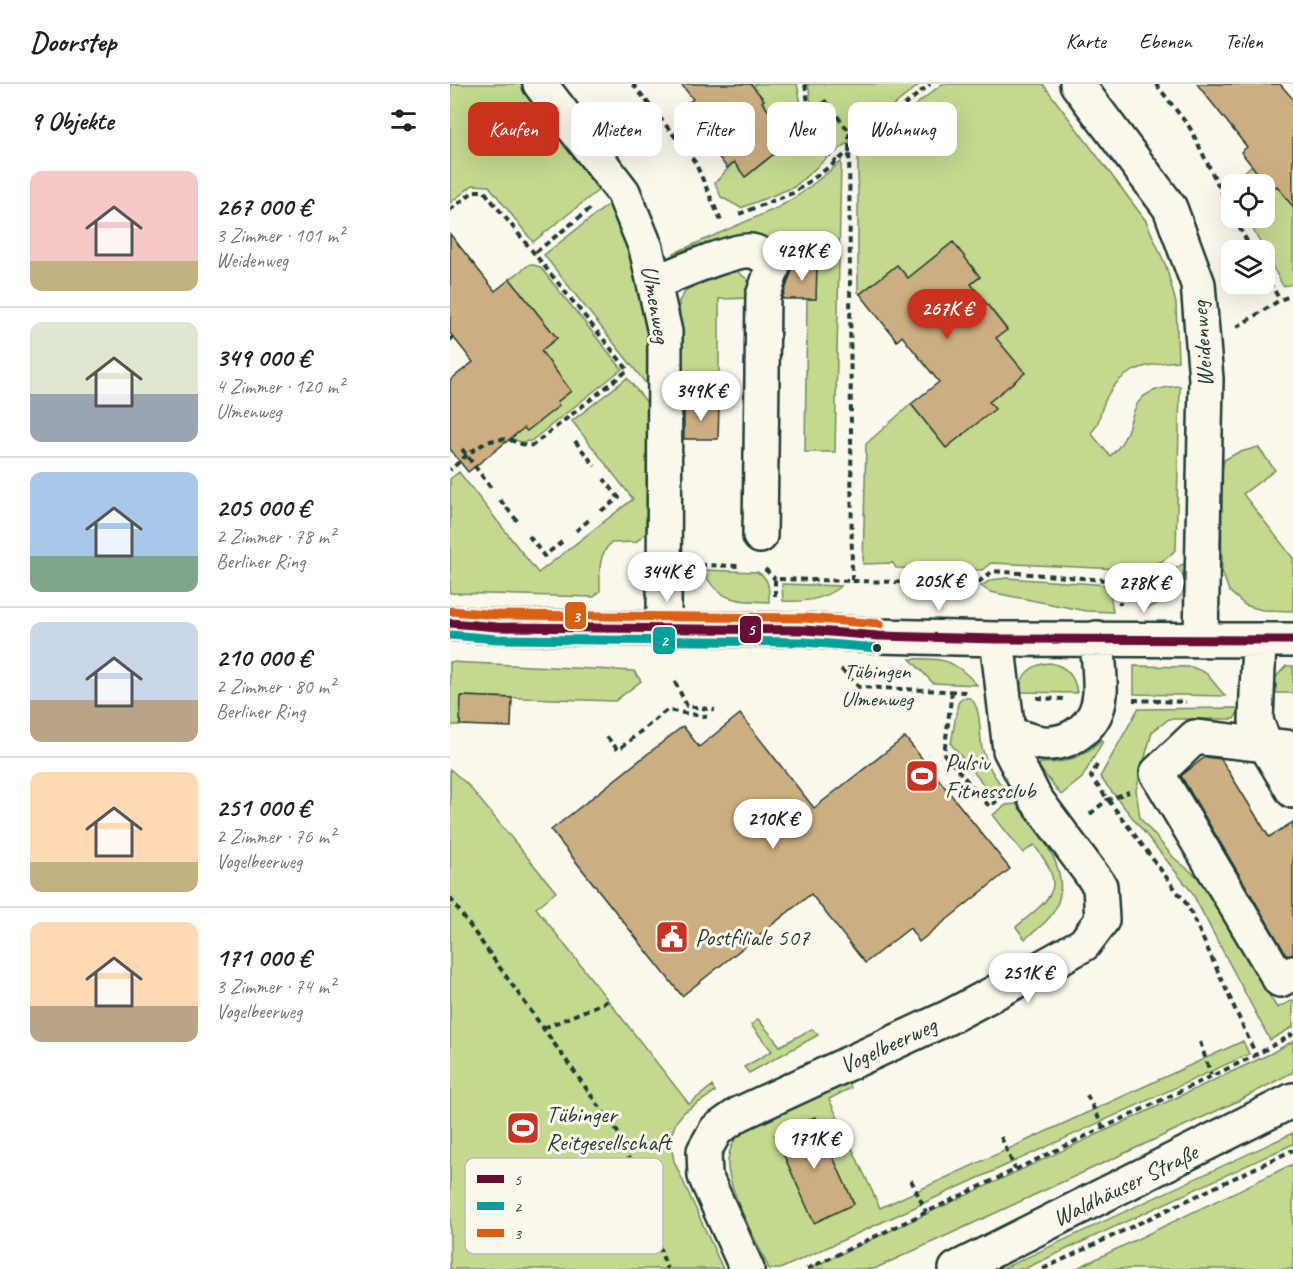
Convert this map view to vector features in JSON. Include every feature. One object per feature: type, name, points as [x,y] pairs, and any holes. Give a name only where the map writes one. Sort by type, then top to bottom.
[{"type":"street","name":"Ulmenweg","points":[[540,84],[623,192],[646,248],[655,283],[664,332],[664,628]]},
{"type":"street","name":"Weidenweg","points":[[1077,84],[1170,208],[1198,284],[1206,379],[1201,640]]},
{"type":"street","points":[[655,283],[729,253],[749,250],[762,254],[773,267],[763,296],[757,556]]},
{"type":"street","points":[[450,623],[497,627],[805,630],[879,636],[997,639],[1293,640]]},
{"type":"street","points":[[1008,733],[1042,743],[1069,740],[1081,733],[1090,723],[1099,699],[1097,638]]},
{"type":"street","name":"Vogelbeerweg","points":[[747,1269],[705,1176],[704,1151],[716,1130],[739,1114],[947,1018],[1034,972],[1084,944],[1102,920],[1100,886],[1035,798],[1010,750],[997,639]]},
{"type":"street","points":[[1259,641],[1256,721],[1280,747],[1293,791]]},
{"type":"street","points":[[1280,747],[1195,737],[1157,773],[1280,980],[1293,973]]},
{"type":"street","name":"Waldhäuser Straße","points":[[956,1269],[1293,1100]]},
{"type":"path","points":[[633,84],[695,162],[722,221]]},
{"type":"path","points":[[805,84],[813,134],[836,162]]},
{"type":"path","points":[[908,102],[930,84]]},
{"type":"path","points":[[1156,84],[1190,128],[1221,191]]},
{"type":"path","points":[[824,100],[848,129]]},
{"type":"path","points":[[713,225],[794,193],[848,151]]},
{"type":"path","points":[[848,156],[852,581],[976,584],[993,571],[1118,581],[1149,574],[1174,561]]},
{"type":"path","points":[[450,210],[474,191],[484,191],[536,252],[628,370],[533,445],[523,446],[508,439],[483,443],[450,470]]},
{"type":"path","points":[[536,252],[597,203]]},
{"type":"path","points":[[1275,292],[1280,300]]},
{"type":"path","points":[[1203,348],[1280,300],[1293,295]]},
{"type":"path","points":[[561,423],[565,429]]},
{"type":"path","points":[[575,441],[595,466]]},
{"type":"path","points":[[462,449],[491,488]]},
{"type":"path","points":[[601,511],[619,498],[604,479]]},
{"type":"path","points":[[500,500],[519,523]]},
{"type":"path","points":[[576,531],[589,520]]},
{"type":"path","points":[[529,536],[544,556],[563,541]]},
{"type":"path","points":[[665,566],[757,556],[775,579]]},
{"type":"path","points":[[837,665],[859,687],[952,691],[1021,698],[1197,702]]},
{"type":"path","points":[[675,682],[687,706],[715,710]]},
{"type":"path","points":[[952,691],[944,754],[989,806]]},
{"type":"path","points":[[607,737],[618,750],[667,710],[707,717]]},
{"type":"path","points":[[1100,757],[1092,777],[1188,906],[1256,1055]]},
{"type":"path","points":[[450,898],[621,1137],[628,1158]]},
{"type":"path","points":[[544,1028],[608,1001]]},
{"type":"path","points":[[807,1269],[1256,1055],[1293,1034]]},
{"type":"path","points":[[1200,1042],[1211,1075]]},
{"type":"path","points":[[1087,1095],[1103,1127]]},
{"type":"path","points":[[1001,1137],[1015,1169]]},
{"type":"path","points":[[1043,1269],[1293,1150]]},
{"type":"path","points":[[911,1180],[927,1212]]},
{"type":"path","points":[[662,1254],[667,1269]]},
{"type":"green space","points":[[450,84],[525,84],[539,102],[468,102],[468,156],[559,156],[559,127],[571,142],[571,156],[582,156],[605,185],[533,242],[489,186],[473,185],[450,203]]},
{"type":"green space","points":[[755,84],[797,84],[801,102],[767,102],[767,109],[762,102],[764,100],[754,88]]},
{"type":"green space","points":[[808,84],[920,84],[898,102],[848,102],[848,142],[836,152],[836,102],[811,102]]},
{"type":"green space","points":[[942,84],[1043,84],[1146,221],[1166,266],[1176,303],[1178,361],[1144,367],[1125,376],[1110,392],[1098,423],[1091,433],[1110,456],[1120,445],[1127,433],[1134,411],[1147,394],[1180,386],[1176,549],[1155,565],[1140,570],[991,563],[982,570],[896,568],[893,563],[863,564],[866,444],[911,404],[946,448],[994,409],[989,402],[1024,373],[996,338],[1007,329],[971,284],[980,277],[953,242],[908,278],[897,265],[860,294],[858,292],[858,156],[957,156],[957,102],[919,102]]},
{"type":"green space","points":[[771,156],[825,156],[827,158],[794,187],[741,208],[721,197],[715,183],[734,162],[746,177]]},
{"type":"green space","points":[[841,162],[835,452],[805,452],[807,299],[816,299],[817,263],[675,261],[673,257],[674,253],[779,207],[799,195]]},
{"type":"green space","points":[[1252,165],[1263,174],[1243,174]]},
{"type":"green space","points":[[1275,184],[1287,199],[1293,195],[1293,284],[1283,286],[1275,271],[1275,240],[1259,240],[1252,228],[1275,228]]},
{"type":"green space","points":[[613,201],[642,264],[655,395],[544,255]]},
{"type":"green space","points":[[530,264],[540,267],[622,369],[531,441],[520,442],[505,436],[524,428],[527,431],[542,414],[571,391],[541,351],[557,338],[510,279]]},
{"type":"green space","points":[[735,270],[747,279],[751,298],[719,299],[719,406],[684,405],[679,301],[688,288]]},
{"type":"green space","points":[[627,378],[653,410],[652,527],[636,542],[611,543],[601,559],[600,591],[594,597],[450,593],[450,479],[459,472],[538,573],[633,499],[572,421]]},
{"type":"green space","points":[[1258,447],[1275,470],[1243,494],[1293,558],[1293,611],[1262,610],[1245,605],[1229,591],[1222,571],[1221,475],[1224,460],[1237,453]]},
{"type":"green space","points":[[1186,563],[1181,580],[1172,593],[1160,603],[1144,609],[1144,587]]},
{"type":"green space","points":[[703,570],[757,572],[767,581],[769,602],[730,598],[715,588]]},
{"type":"green space","points":[[1007,578],[1109,585],[1113,612],[1086,611],[990,592],[981,586],[991,580]]},
{"type":"green space","points":[[782,584],[841,586],[814,599],[783,601]]},
{"type":"green space","points":[[910,659],[947,662],[969,676],[977,685],[933,683]]},
{"type":"green space","points":[[450,662],[634,671],[641,681],[615,701],[462,696],[460,725],[450,725]]},
{"type":"green space","points":[[1056,664],[1069,673],[1077,693],[1019,692],[1022,680],[1028,671],[1038,665]]},
{"type":"green space","points":[[1134,666],[1192,667],[1206,673],[1225,696],[1134,694]]},
{"type":"green space","points":[[1286,666],[1293,666],[1293,693],[1276,693],[1275,678]]},
{"type":"green space","points":[[962,698],[970,698],[977,708],[982,748],[990,768],[1002,786],[992,795],[951,744],[958,703]]},
{"type":"green space","points":[[1236,708],[1239,711],[1234,719],[1169,719],[1152,732],[1136,790],[1140,818],[1174,858],[1200,879],[1277,1008],[1293,1000],[1293,1027],[1270,1040],[1191,891],[1100,777],[1138,709]]},
{"type":"green space","points":[[1101,740],[1103,741],[1082,778],[1061,795],[1039,767],[1040,763],[1073,759],[1088,751]]},
{"type":"green space","points":[[450,769],[468,785],[556,892],[536,908],[689,1104],[712,1086],[715,1092],[684,1112],[676,1122],[670,1139],[674,1161],[723,1269],[450,1269]]},
{"type":"green space","points":[[1016,804],[1050,851],[1060,877],[1060,891],[1055,910],[1025,939],[1016,927],[1047,899],[1052,891],[1053,882],[1045,860],[1034,845],[1023,853],[993,815],[1006,805]]},
{"type":"green space","points":[[758,1019],[780,1046],[812,1029],[818,1035],[749,1073],[744,1067],[772,1051],[751,1025]]},
{"type":"green space","points":[[1243,1041],[1249,1054],[780,1269],[769,1269],[743,1214],[728,1171],[731,1148],[742,1130],[847,1079],[851,1088],[829,1099],[880,1208]],"holes":[[[814,1117],[854,1204],[814,1222],[775,1136]]]},
{"type":"green space","points":[[1293,1041],[1293,1072],[1238,1101],[874,1269],[808,1269],[1270,1054]]},
{"type":"green space","points":[[1293,1133],[1293,1144],[1024,1269],[1002,1269]]},
{"type":"green space","points":[[1293,1164],[1293,1269],[1075,1269]]},
{"type":"building","points":[[681,84],[751,84],[764,100],[762,102],[767,109],[767,156],[771,156],[745,177],[734,162],[727,168],[718,156],[755,156],[755,102],[689,102],[693,99]]},
{"type":"building","points":[[1197,84],[1280,84],[1293,99],[1293,207],[1277,186],[1275,187],[1275,174],[1258,174],[1241,152],[1247,147]]},
{"type":"building","points":[[450,234],[495,291],[510,279],[557,338],[541,351],[571,391],[557,402],[559,406],[527,431],[524,428],[468,472],[450,449],[450,380],[473,362],[450,333]]},
{"type":"building","points":[[953,242],[980,277],[971,284],[1007,330],[996,338],[1025,373],[989,402],[995,409],[946,448],[911,404],[939,382],[902,336],[897,341],[860,294],[897,265],[908,278]]},
{"type":"building","points":[[791,263],[817,263],[816,299],[782,299],[791,273]]},
{"type":"building","points":[[684,405],[719,406],[718,439],[684,439]]},
{"type":"building","points":[[461,696],[512,698],[511,727],[460,725]]},
{"type":"building","points":[[740,714],[814,808],[905,737],[1010,869],[919,942],[910,928],[865,963],[811,894],[682,996],[551,830],[683,726],[699,747]]},
{"type":"building","points":[[1205,757],[1221,759],[1269,837],[1293,822],[1293,954],[1287,956],[1181,776]]},
{"type":"building","points":[[815,1117],[854,1204],[814,1223],[775,1135]]},
{"type":"transit line","name":"3","points":[[451,611],[498,615],[805,618],[880,624]]},
{"type":"transit line","name":"5","points":[[450,623],[497,627],[805,630],[879,636],[997,639],[1293,640]]},
{"type":"transit line","name":"2","points":[[450,635],[497,639],[804,642],[878,648]]},
{"type":"place","name":"Tübingen Ulmenweg","points":[[877,648]]},
{"type":"place","name":"Pulsiv Fitnessclub","points":[[922,776]]},
{"type":"place","name":"Postfiliale 507","points":[[672,937]]},
{"type":"place","name":"Tübinger Reitgesellschaft","points":[[523,1128]]}]
